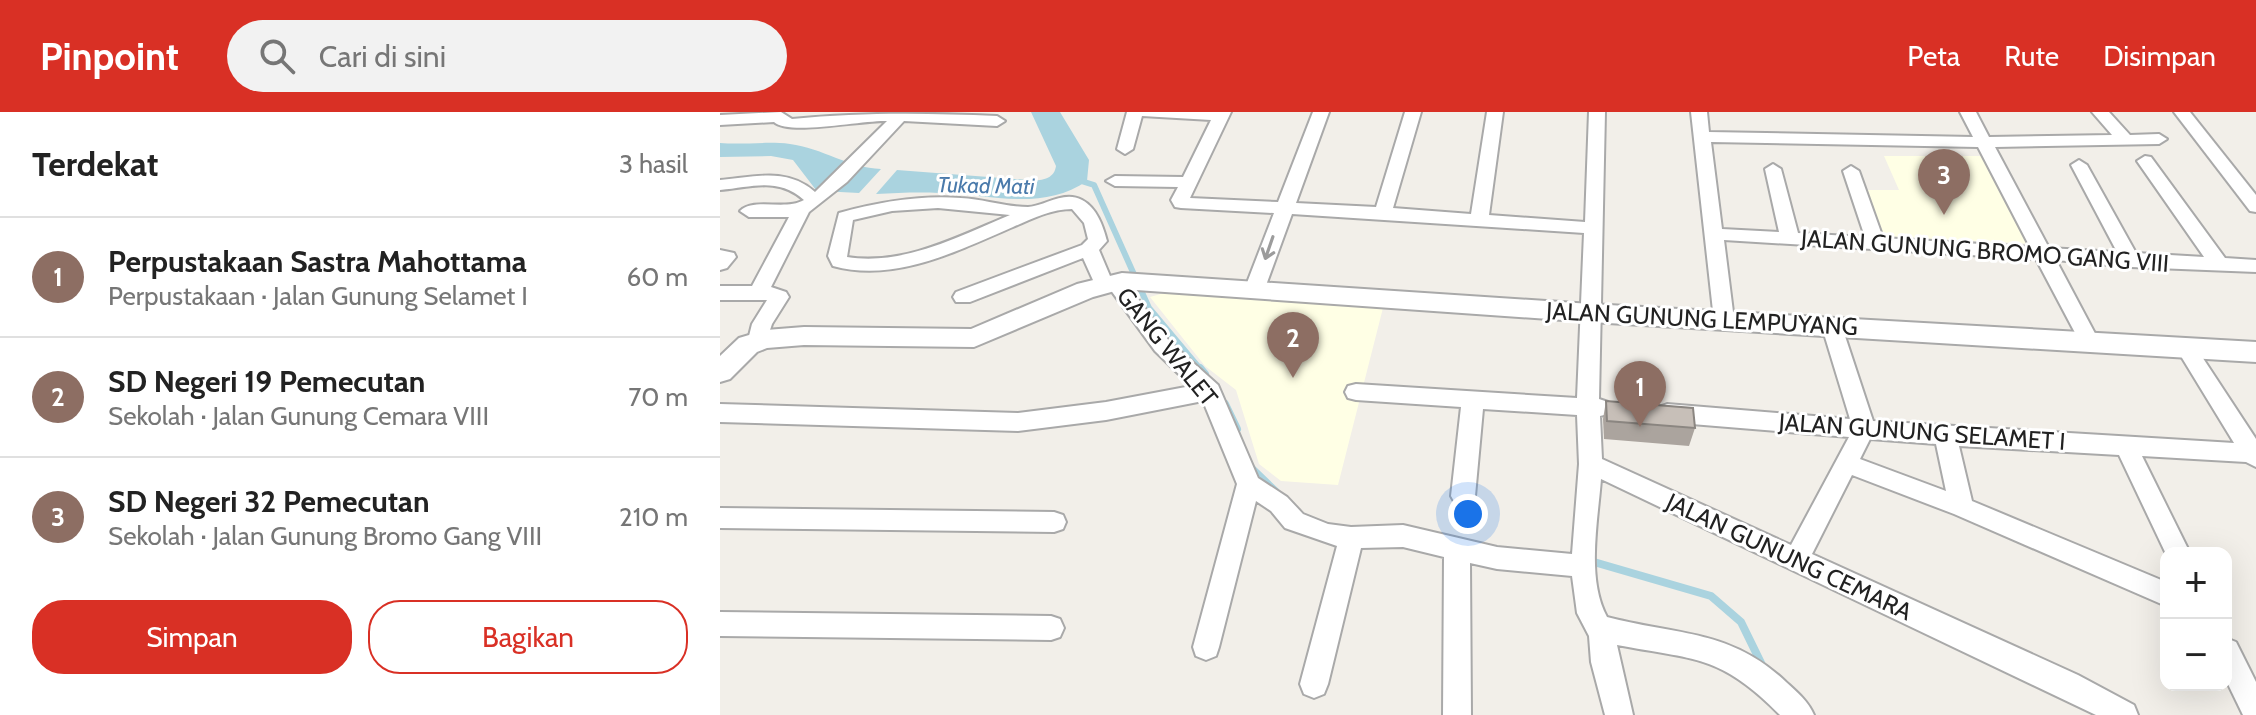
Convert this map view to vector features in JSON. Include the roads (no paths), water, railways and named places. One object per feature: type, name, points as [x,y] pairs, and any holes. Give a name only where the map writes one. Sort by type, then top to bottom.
[{"type":"street","points":[[1125,149],[1135,112]]},
{"type":"street","points":[[1143,112],[1222,114],[1180,200],[1186,205],[1383,213],[1595,228]]},
{"type":"street","points":[[1255,288],[1282,208],[1321,112]]},
{"type":"street","points":[[1383,213],[1413,112]]},
{"type":"street","points":[[1479,219],[1495,112]]},
{"type":"street","points":[[1597,112],[1588,407],[1591,464],[1583,566],[1594,622],[1602,628],[1667,640],[1731,658],[1749,668],[1800,715]]},
{"type":"street","points":[[1699,112],[1724,320]]},
{"type":"street","points":[[1968,112],[2089,341]]},
{"type":"street","points":[[2100,112],[2125,139]]},
{"type":"street","points":[[2182,112],[2256,207]]},
{"type":"street","points":[[764,293],[760,290],[763,284],[812,201],[902,114]]},
{"type":"street","points":[[720,120],[774,115],[792,124],[835,116],[902,114],[997,121]]},
{"type":"street","points":[[1704,137],[1985,142],[2159,139]]},
{"type":"street","points":[[2145,161],[2220,265]]},
{"type":"street","points":[[2079,165],[2131,261]]},
{"type":"street","points":[[1773,169],[1790,239]]},
{"type":"street","points":[[1851,171],[1876,243]]},
{"type":"street","points":[[720,185],[775,180],[795,183],[812,201]]},
{"type":"street","points":[[1115,181],[1189,182]]},
{"type":"street","points":[[749,211],[812,201]]},
{"type":"street","points":[[963,297],[1089,249],[1098,241],[1093,222],[1077,204],[1057,204],[897,264],[851,265],[840,262],[837,256],[845,217],[875,207],[926,202],[998,206],[1032,213]]},
{"type":"street","name":"JALAN GUNUNG BROMO GANG VIII","points":[[1714,234],[2256,266]]},
{"type":"street","name":"GANG WALET","points":[[1089,249],[1125,282],[1162,346],[1210,391],[1249,484]]},
{"type":"street","points":[[720,256],[727,257],[720,264]]},
{"type":"street","points":[[720,372],[758,340],[804,336],[966,339],[986,335],[1125,282]]},
{"type":"street","name":"JALAN GUNUNG LEMPUYANG","points":[[1125,282],[2256,352]]},
{"type":"street","points":[[720,293],[778,295],[779,299],[762,324],[758,340]]},
{"type":"street","points":[[1796,561],[1864,429],[1832,327]]},
{"type":"street","points":[[2186,348],[2255,455]]},
{"type":"street","points":[[720,413],[1018,422],[1106,411],[1210,391]]},
{"type":"street","points":[[1356,392],[1618,409]]},
{"type":"street","points":[[1463,496],[1473,401]]},
{"type":"street","name":"JALAN GUNUNG SELAMET I","points":[[1649,411],[1945,436],[2255,455]]},
{"type":"street","points":[[1945,436],[1962,507]]},
{"type":"street","points":[[2126,446],[2175,547]]},
{"type":"street","points":[[1846,463],[1962,507],[2160,591]]},
{"type":"street","name":"JALAN GUNUNG CEMARA","points":[[1591,464],[2068,685],[2124,715]]},
{"type":"street","points":[[1206,647],[1249,484],[1279,504],[1302,526],[1351,538],[1403,536],[1497,558],[1583,566]]},
{"type":"street","points":[[720,518],[1054,522]]},
{"type":"street","points":[[1314,684],[1351,538]]},
{"type":"street","points":[[1457,548],[1457,715]]},
{"type":"street","points":[[720,624],[1051,628]]},
{"type":"street","points":[[1602,628],[1605,662],[1619,715]]},
{"type":"street","points":[[2232,660],[2249,686],[2256,712]]},
{"type":"water","name":"Tukad Mati","points":[[1031,112],[1060,112],[1089,160],[1087,181],[1070,190],[1034,199],[931,193],[876,194],[897,170],[1033,180],[1049,177],[1056,166]]},
{"type":"water","name":"Tukad Mati","points":[[720,143],[790,144],[881,169],[859,193],[821,191],[816,190],[793,160],[771,156],[720,157]]},
{"type":"waterway","points":[[1078,180],[1094,185],[1149,308],[1201,370]]},
{"type":"waterway","points":[[1200,368],[1205,374]]},
{"type":"waterway","points":[[1225,404],[1237,429]]},
{"type":"waterway","points":[[1250,467],[1276,492]]},
{"type":"waterway","points":[[1587,560],[1711,596],[1741,622],[1763,667]]},
{"type":"place","name":"SD Negeri 32 Pemecutan","points":[[1944,215]]},
{"type":"place","name":"SD Negeri 19 Pemecutan","points":[[1293,378]]},
{"type":"place","name":"Perpustakaan Sastra Mahottama","points":[[1640,427]]}]
